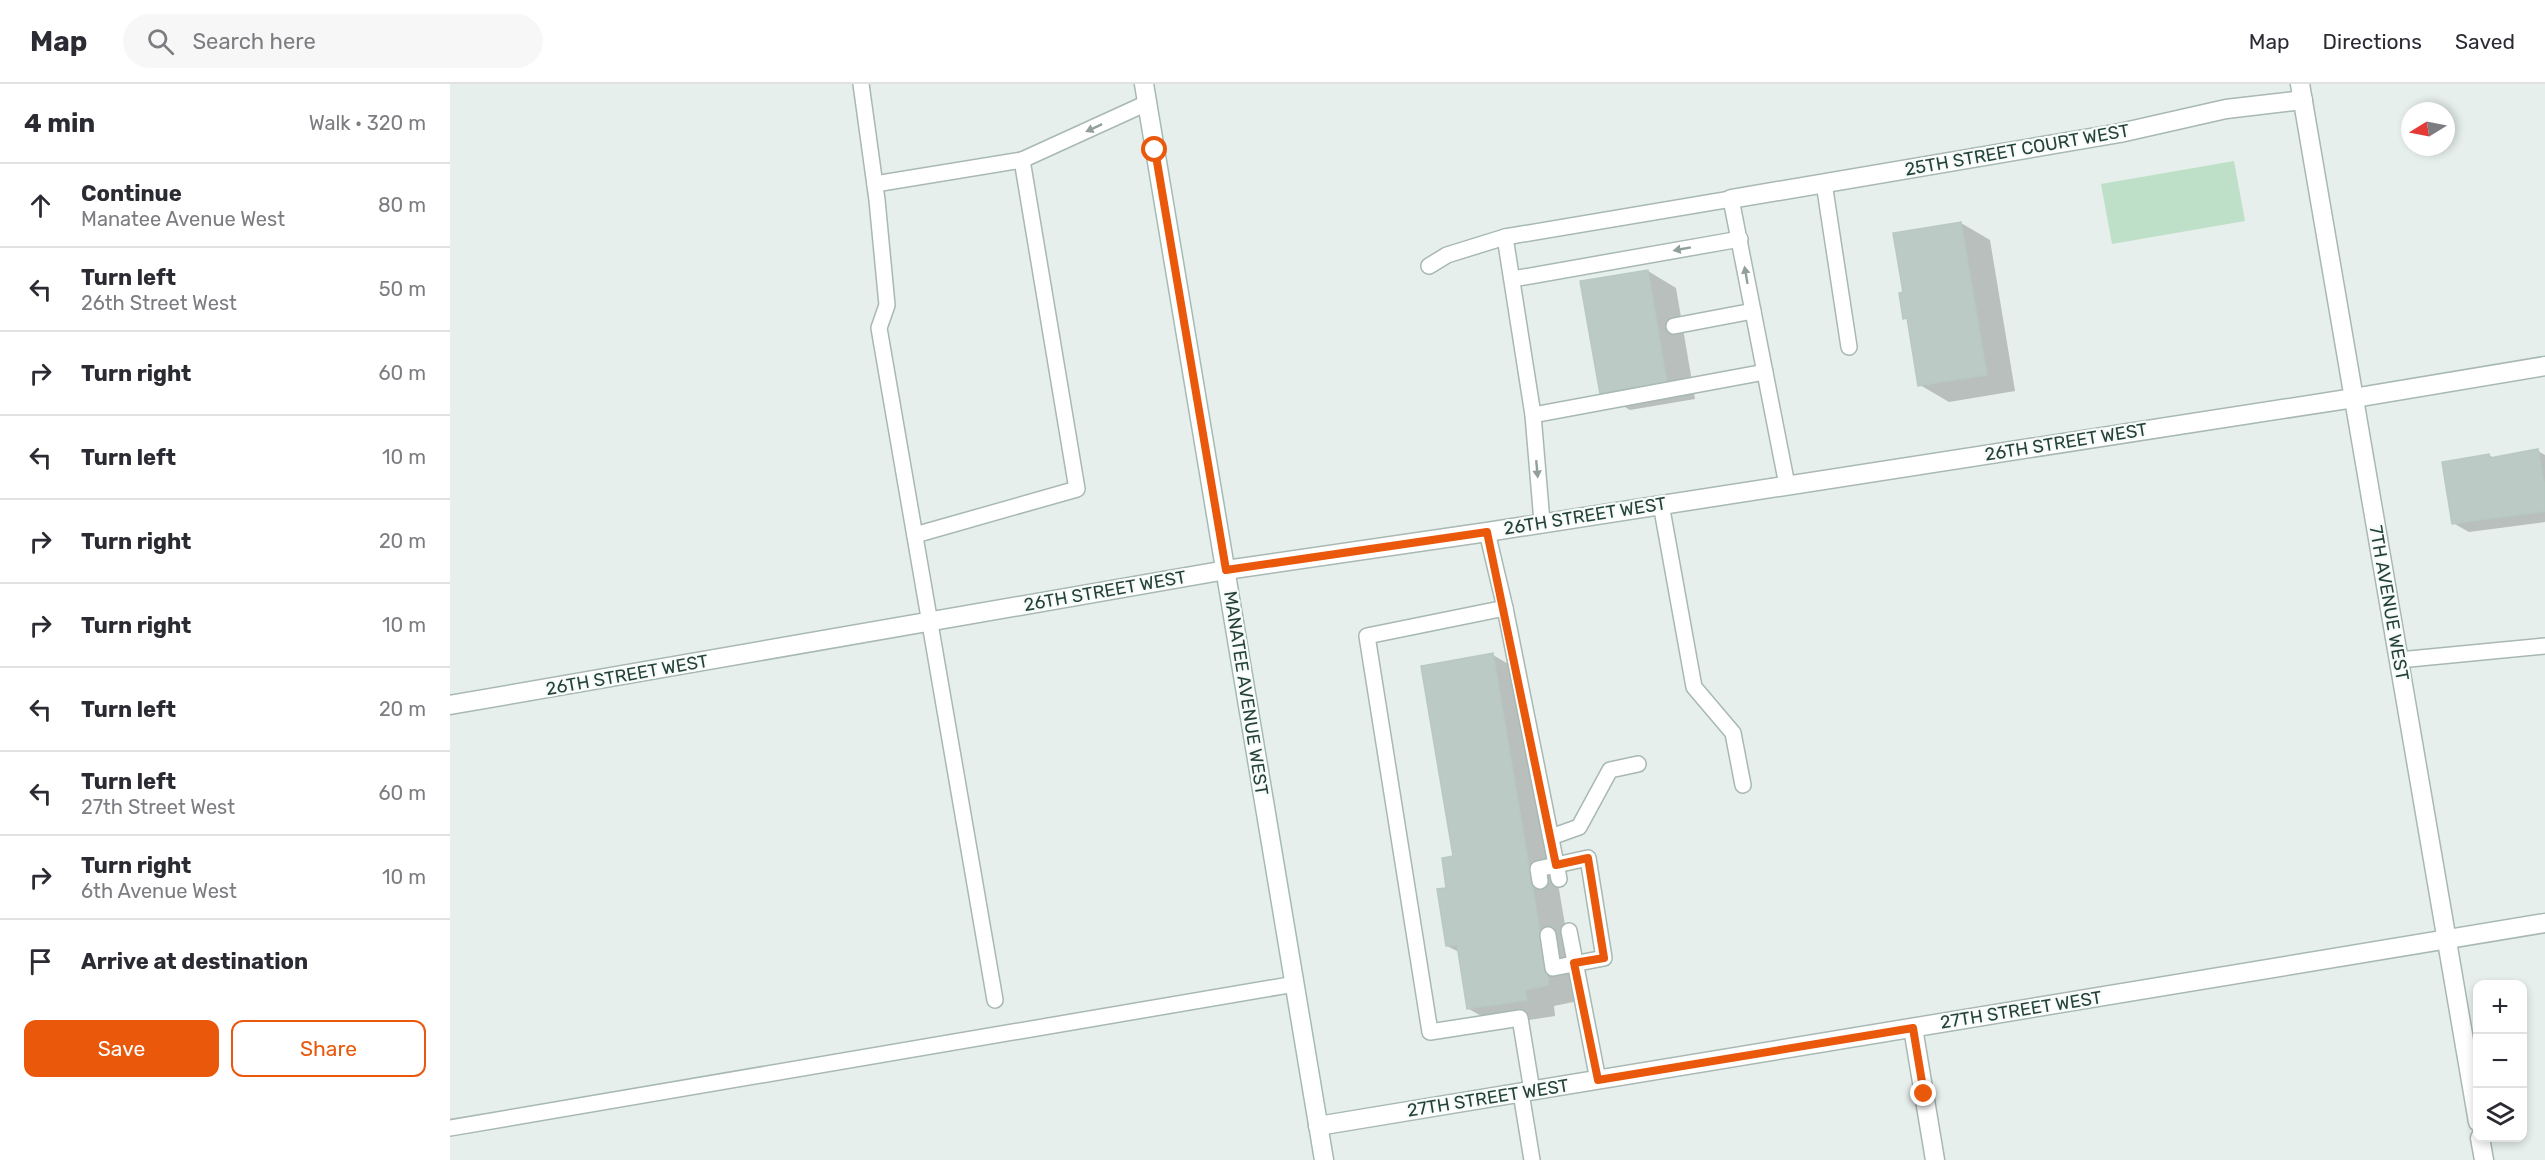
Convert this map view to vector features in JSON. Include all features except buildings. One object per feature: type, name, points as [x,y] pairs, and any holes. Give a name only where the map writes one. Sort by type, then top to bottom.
[{"type":"street","name":"MANATEE AVENUE WEST","points":[[1144,84],[1324,1160]]},
{"type":"street","name":"25TH STREET COURT WEST","points":[[1731,199],[2120,133],[2302,92]]},
{"type":"street","name":"7TH AVENUE WEST","points":[[2302,92],[2473,1093]]},
{"type":"street","name":"26TH STREET WEST","points":[[450,705],[1226,570],[2354,398],[2545,366]]},
{"type":"street","name":"27TH STREET WEST","points":[[1318,1126],[2545,923]]},
{"type":"street","points":[[1913,1028],[1935,1160]]},
{"type":"street","points":[[2481,1142],[2484,1160]]},
{"type":"lane","points":[[861,84],[875,184],[887,305],[879,328],[995,1000]]},
{"type":"lane","points":[[875,184],[1022,160],[1147,103]]},
{"type":"lane","points":[[915,535],[1077,489],[1022,160]]},
{"type":"lane","points":[[1824,183],[1849,347]]},
{"type":"lane","points":[[1429,266],[1447,255],[1505,237],[1731,199],[1787,484]]},
{"type":"lane","points":[[1505,237],[1533,415],[1542,522]]},
{"type":"lane","points":[[1513,279],[1740,239]]},
{"type":"lane","points":[[1674,326],[1753,310]]},
{"type":"lane","points":[[1533,415],[1765,372]]},
{"type":"lane","points":[[1661,504],[1694,687],[1733,733],[1743,785]]},
{"type":"lane","points":[[1487,532],[1557,872]]},
{"type":"lane","points":[[1504,608],[1367,636],[1430,1032],[1520,1018],[1532,1160]]},
{"type":"lane","points":[[2399,660],[2545,646]]},
{"type":"lane","points":[[1551,837],[1579,827],[1610,770],[1638,764]]},
{"type":"lane","points":[[1540,881],[1538,869],[1557,872],[1588,858],[1604,958],[1553,968],[1548,935]]},
{"type":"lane","points":[[1569,931],[1598,1080]]},
{"type":"lane","points":[[450,1128],[1295,984]]},
{"type":"green space","points":[[2234,161],[2245,221],[2112,244],[2101,184]]},
{"type":"route","points":[[1155,150],[1226,570],[1487,532],[1556,865],[1588,858],[1604,958],[1574,963],[1598,1080],[1913,1028],[1924,1094]]}]
